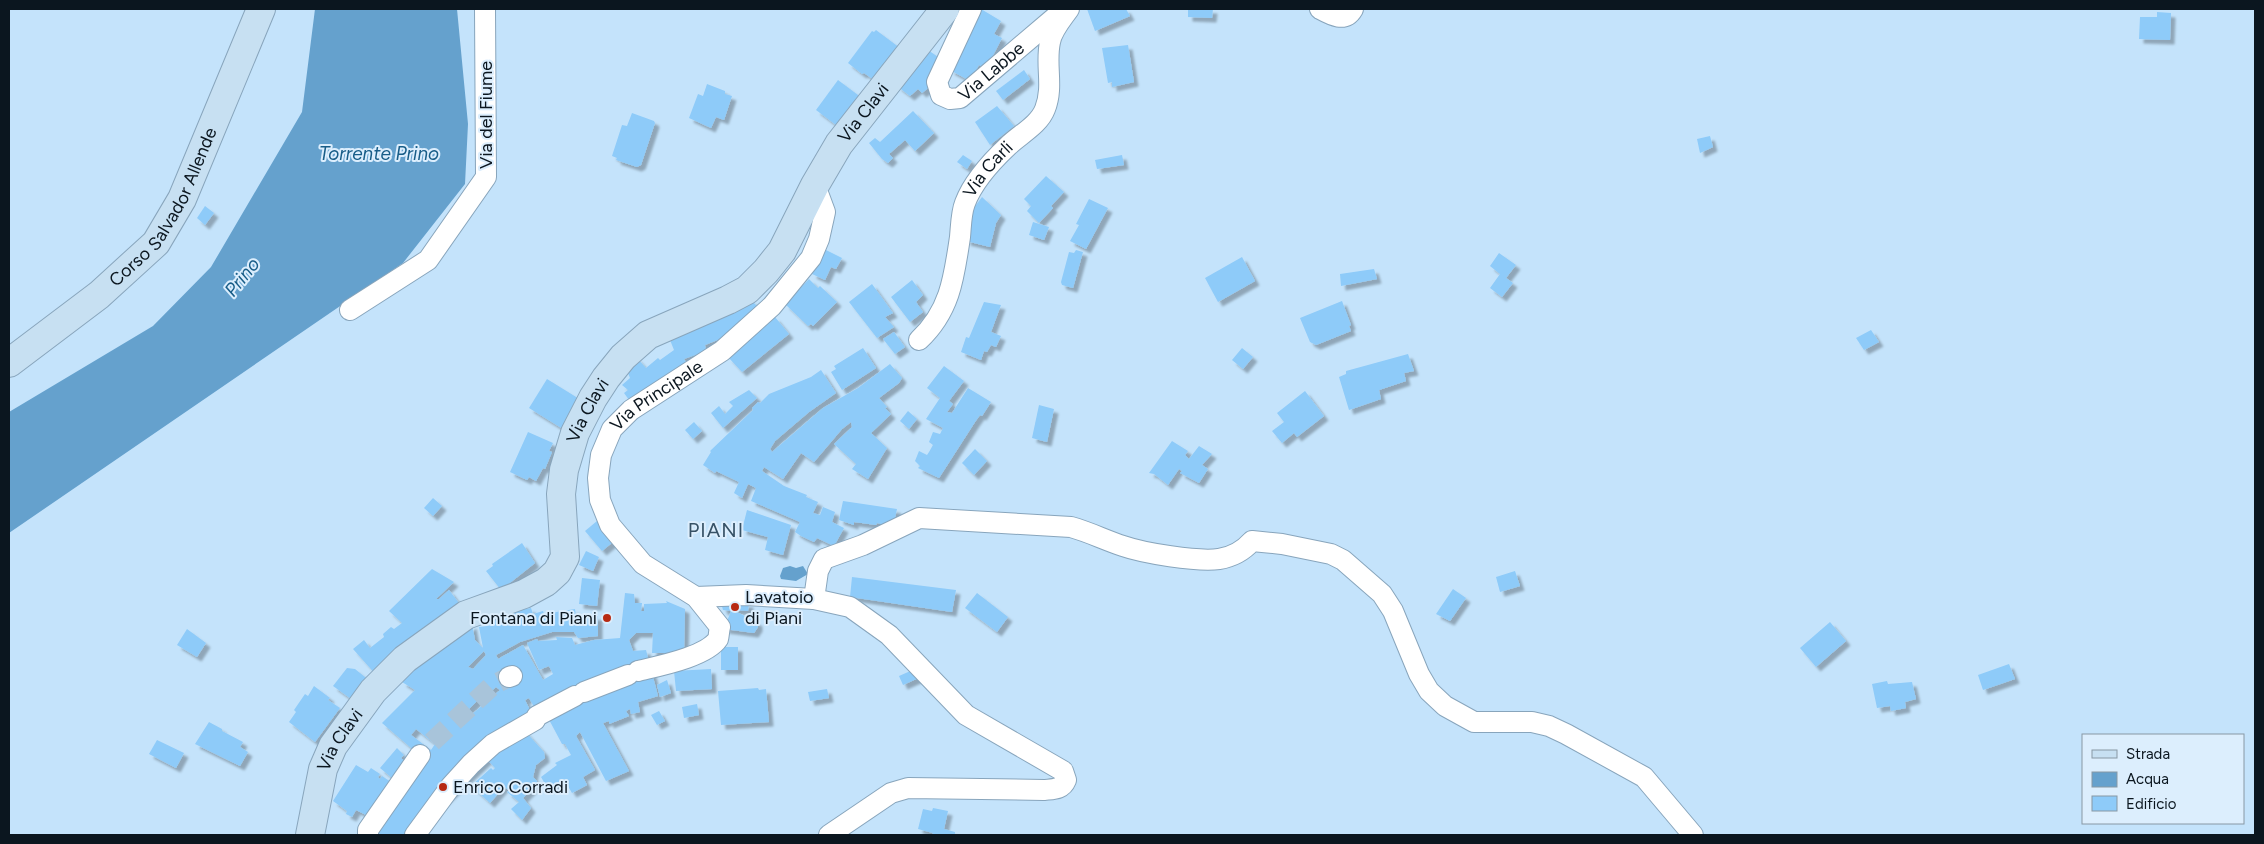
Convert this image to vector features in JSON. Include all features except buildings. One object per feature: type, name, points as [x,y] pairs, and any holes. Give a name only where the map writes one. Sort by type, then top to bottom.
[{"type":"main road","name":"Corso Salvador Allende","points":[[9,363],[99,295],[156,244],[182,199],[261,9]]},
{"type":"main road","name":"Via Clavi","points":[[310,835],[323,770],[333,746],[373,691],[405,659],[466,615],[524,594],[546,582],[557,572],[565,557],[562,494],[564,470],[575,433],[594,398],[617,364],[637,342],[648,335],[747,290],[766,271],[782,251],[815,185],[839,144],[945,9]]},
{"type":"street","name":"Via del Fiume","points":[[350,310],[428,260],[486,177],[485,9]]},
{"type":"street","name":"Via Labbe","points":[[971,9],[936,82],[942,95],[950,99],[960,98],[1067,9]]},
{"type":"street","name":"Via Carli","points":[[919,340],[934,326],[947,303],[957,262],[964,204],[984,173],[1008,146],[1033,125],[1044,112],[1051,82],[1048,58],[1050,40],[1067,9]]},
{"type":"street","points":[[1320,9],[1333,17],[1342,17],[1353,9]]},
{"type":"street","name":"Via Principale","points":[[416,835],[451,786],[493,744],[535,720],[536,716],[580,694],[639,671],[688,657],[708,647],[718,638],[720,627],[696,597],[643,564],[610,525],[600,500],[598,478],[601,454],[612,429],[630,410],[722,352],[772,306],[812,258],[819,239],[825,212],[815,185]]},
{"type":"street","points":[[814,599],[818,571],[824,560],[864,545],[919,518],[1071,527],[1124,546],[1164,555],[1219,559],[1246,548],[1252,541],[1282,544],[1331,554],[1343,560],[1382,594],[1393,610],[1419,674],[1429,691],[1445,706],[1474,722],[1532,722],[1549,726],[1566,734],[1644,777],[1693,835]]},
{"type":"street","points":[[696,597],[746,595],[814,599],[850,607],[889,635],[966,714],[1063,770],[1066,780],[1064,786],[1057,789],[1044,790],[908,788],[891,793],[829,835]]},
{"type":"street","points":[[368,835],[368,830],[426,748]]},
{"type":"water","name":"Torrente Prino","points":[[315,9],[457,9],[468,124],[465,184],[403,263],[9,533],[9,412],[153,326],[211,267],[302,112]]},
{"type":"water","points":[[790,566],[796,568],[803,566],[808,574],[796,581],[781,579],[780,576],[783,568]]},
{"type":"tunnel","points":[[432,742],[493,685],[509,677]]},
{"type":"place","name":"Lavatoio di Piani","points":[[735,607]]},
{"type":"place","name":"Fontana di Piani","points":[[607,618]]},
{"type":"place","name":"Enrico Corradi","points":[[443,787]]},
{"type":"district","name":"PIANI","points":[[716,530]]},
{"type":"water label","name":"Prino","points":[[242,277]]}]
